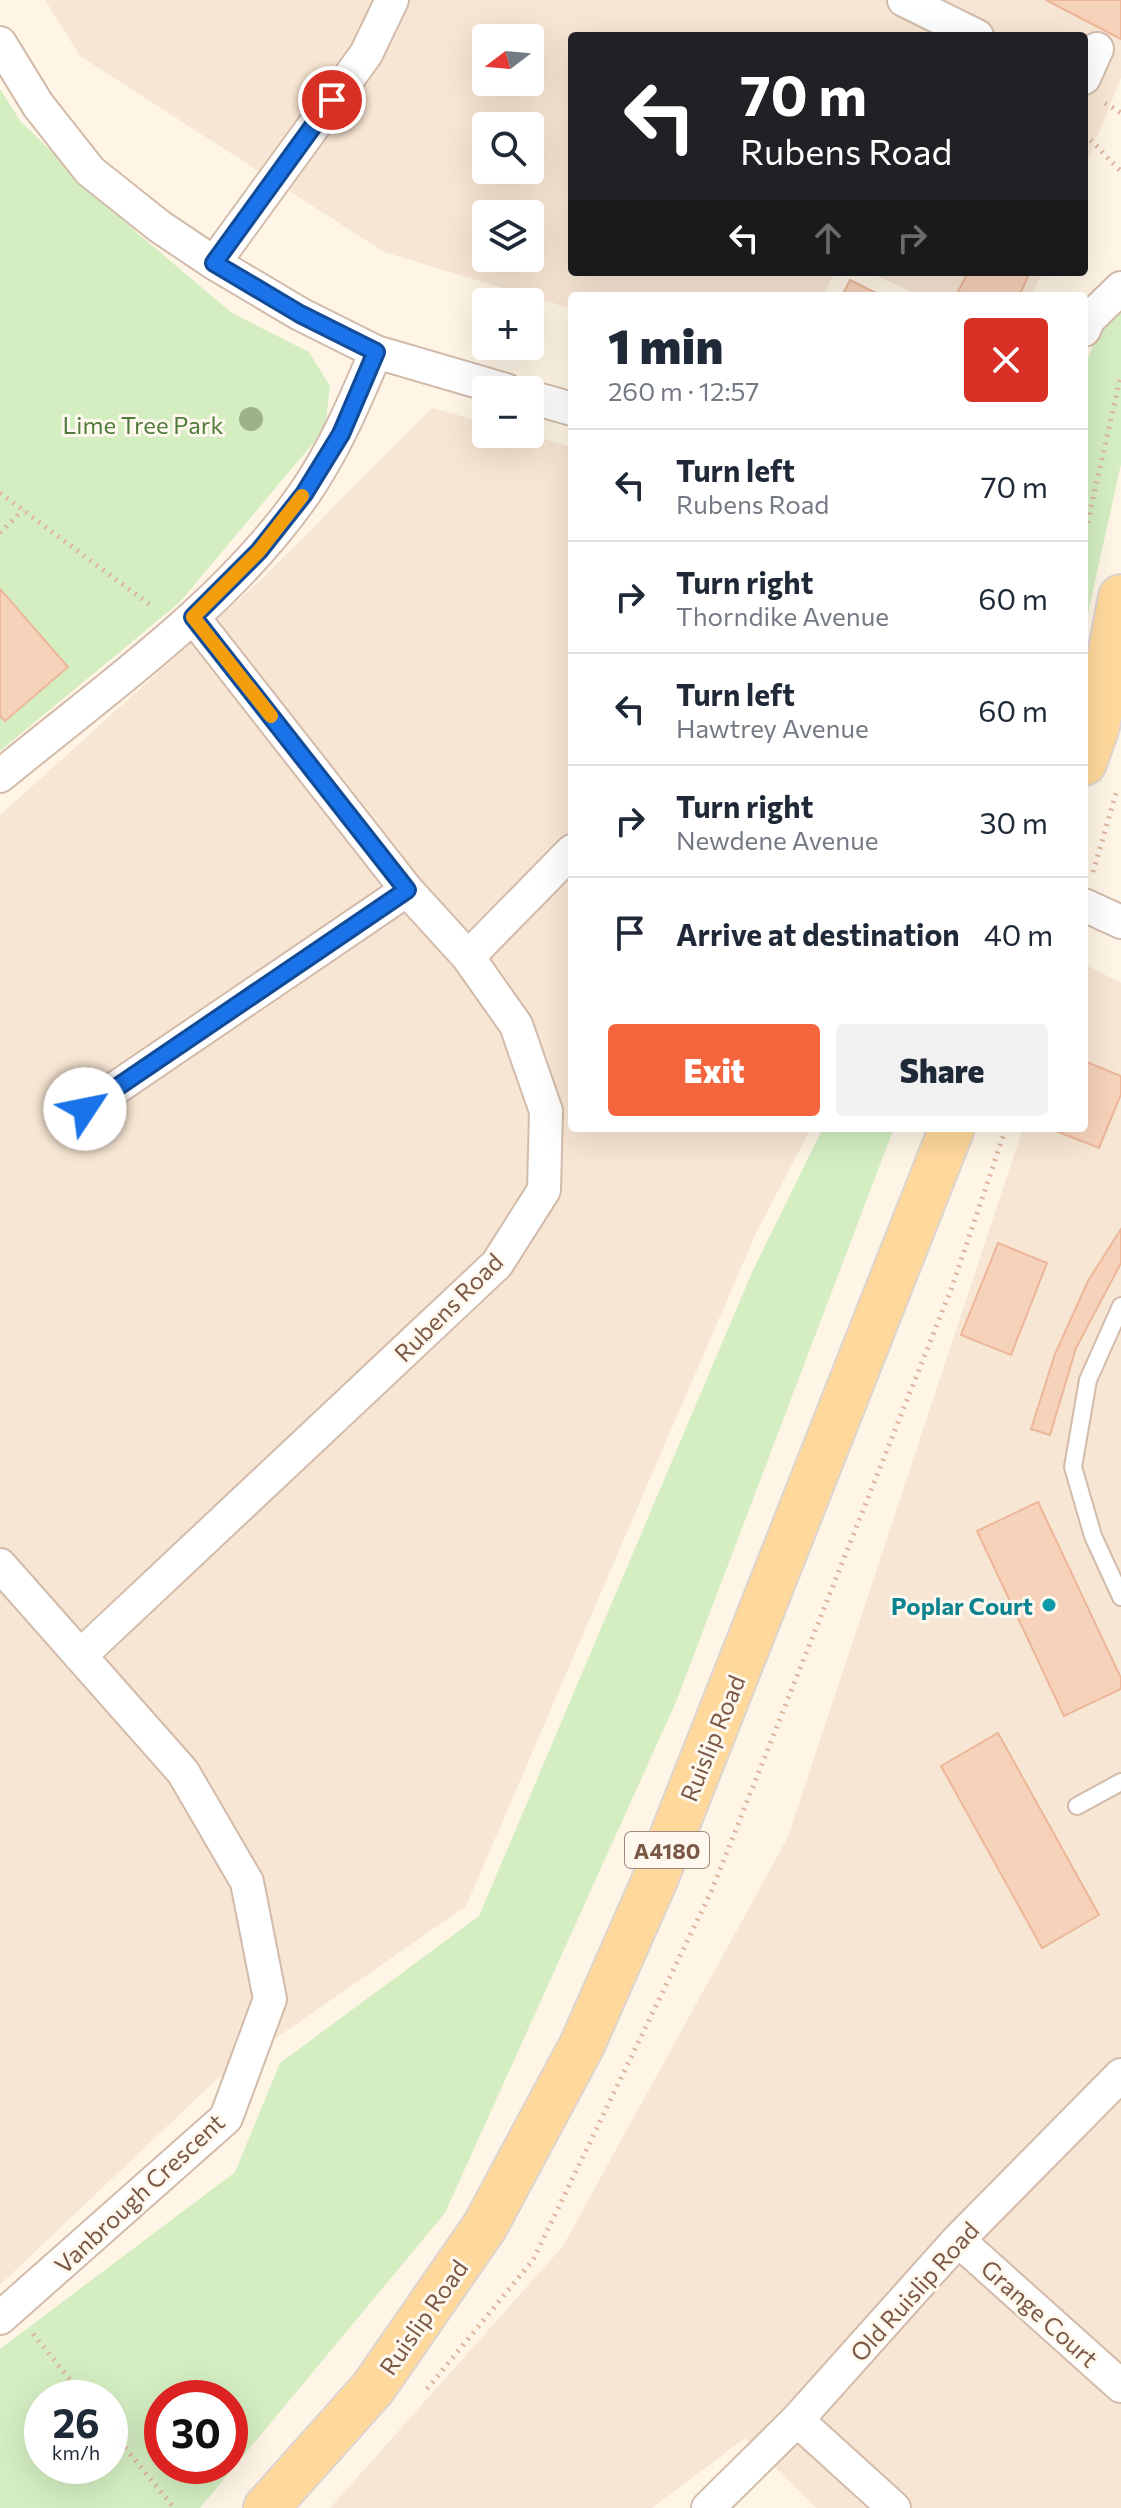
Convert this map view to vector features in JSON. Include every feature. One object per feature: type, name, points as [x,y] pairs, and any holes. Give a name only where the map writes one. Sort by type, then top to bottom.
[{"type":"main road","points":[[1088,736],[1121,597]]},
{"type":"main road","name":"Ruislip Road","points":[[266,2508],[373,2388],[485,2226],[582,2045],[657,1875],[950,1132]]},
{"type":"street","points":[[214,263],[366,54],[392,0]]},
{"type":"street","points":[[904,0],[969,32]]},
{"type":"street","points":[[0,43],[38,105],[90,171],[159,226],[300,314],[376,352],[472,380]]},
{"type":"street","points":[[1088,69],[1097,49]]},
{"type":"street","points":[[1088,321],[1121,288]]},
{"type":"street","points":[[0,776],[187,622],[259,551],[304,494],[341,434],[376,352]]},
{"type":"street","points":[[544,401],[568,408]]},
{"type":"street","name":"Rubens Road","points":[[80,1656],[497,1264],[544,1190],[546,1111],[516,1025],[468,957],[407,890],[187,622]]},
{"type":"street","points":[[468,957],[568,855]]},
{"type":"street","points":[[85,1109],[407,890]]},
{"type":"street","points":[[1088,907],[1121,922]]},
{"type":"street","name":"Vanbrough Crescent","points":[[0,1565],[183,1772],[247,1882],[270,1999],[226,2118],[4,2306]]},
{"type":"street","name":"Old Ruislip Road","points":[[708,2508],[797,2420],[958,2240],[1121,2075]]},
{"type":"street","name":"Grange Court","points":[[958,2240],[1121,2386]]},
{"type":"street","points":[[797,2420],[894,2508]]},
{"type":"lane","points":[[1121,1306],[1088,1380],[1073,1467],[1093,1536],[1121,1597]]},
{"type":"lane","points":[[1077,1806],[1121,1782]]},
{"type":"path","points":[[1088,138],[1121,171]]},
{"type":"path","points":[[1088,520],[1121,375]]},
{"type":"path","points":[[0,493],[187,622]]},
{"type":"path","points":[[0,533],[23,510]]},
{"type":"path","points":[[1092,873],[1121,777]]},
{"type":"path","points":[[4,2306],[69,2380]]},
{"type":"path","points":[[128,2451],[174,2508]]},
{"type":"shaded area","points":[[45,0],[1121,0],[1121,78],[1088,159],[1088,32],[568,32],[568,276],[832,276],[826,292],[568,292],[568,308],[544,301],[544,288],[503,288],[384,252],[80,56]]},
{"type":"shaded area","points":[[878,276],[1040,276],[1034,292],[912,292]]},
{"type":"shaded area","points":[[432,408],[472,419],[472,448],[544,448],[544,439],[568,446],[568,1132],[809,1132],[755,1235],[466,1906],[216,2080],[0,2285],[0,815],[265,576]]},
{"type":"shaded area","points":[[1088,966],[1121,983],[1121,2508],[817,2508],[745,2438],[652,2508],[330,2508],[563,2246],[788,1837],[1022,1132],[1088,1132]]},
{"type":"green space","name":"Lime Tree Park","points":[[0,89],[21,122],[135,231],[232,313],[309,352],[330,386],[325,429],[180,602],[0,751]]},
{"type":"green space","points":[[1121,310],[1121,464],[1088,613],[1088,358],[1103,323]]},
{"type":"green space","points":[[821,1132],[892,1132],[676,1702],[445,2213],[248,2450],[248,2380],[144,2380],[144,2484],[220,2484],[200,2508],[0,2508],[0,2349],[235,2172],[280,2063],[479,1916],[753,1270]]},
{"type":"building","points":[[1046,0],[1121,0],[1121,39]]},
{"type":"building","points":[[966,276],[1028,276],[1021,292],[958,292]]},
{"type":"building","points":[[850,280],[874,292],[844,292]]},
{"type":"building","points":[[0,589],[68,667],[5,721],[0,716]]},
{"type":"building","points":[[1088,1063],[1121,1076],[1121,1094],[1099,1148],[1058,1132],[1088,1132]]},
{"type":"building","points":[[1121,1229],[1121,1263],[1076,1348],[1050,1435],[1031,1429],[1055,1354],[1088,1281]]},
{"type":"building","points":[[998,1243],[1047,1263],[1011,1355],[961,1335]]},
{"type":"building","name":"Poplar Court","points":[[1038,1502],[1121,1678],[1121,1689],[1064,1716],[977,1531]]},
{"type":"building","points":[[998,1733],[1099,1915],[1042,1948],[941,1766]]},
{"type":"slow traffic","points":[[271,716],[193,617],[259,551],[302,496]]},
{"type":"place","name":"Poplar Court","points":[[1049,1605]]},
{"type":"route","points":[[85,1109],[407,890],[193,617],[259,551],[304,494],[341,434],[376,352],[300,314],[214,263],[332,100]]}]
